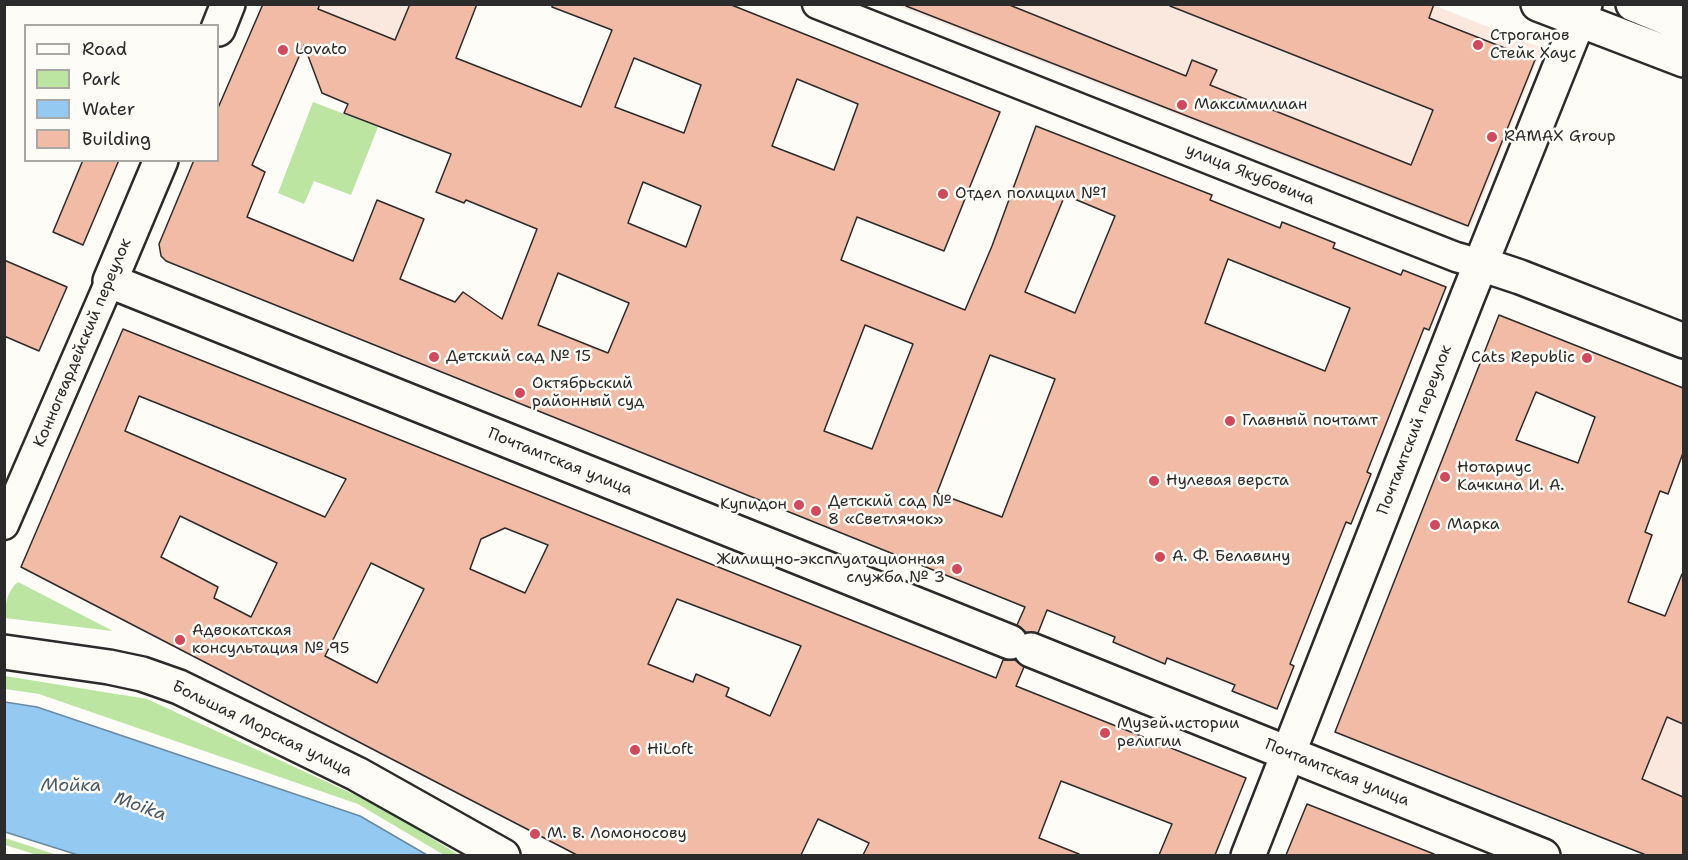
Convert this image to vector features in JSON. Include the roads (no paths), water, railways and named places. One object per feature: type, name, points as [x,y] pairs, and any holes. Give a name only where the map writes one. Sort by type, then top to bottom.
[{"type":"street","points":[[219,26],[228,4]]},
{"type":"street","name":"улица Якубовича","points":[[817,4],[1390,231],[1452,255],[1520,277],[1683,342]]},
{"type":"street","points":[[1538,4],[1582,12],[1683,60]]},
{"type":"street","points":[[1633,4],[1683,24]]},
{"type":"street","name":"Почтамтский переулок","points":[[1248,855],[1480,264],[1582,12]]},
{"type":"street","name":"Конногвардейский переулок","points":[[4,525],[160,162]]},
{"type":"street","name":"Почтамтская улица","points":[[110,281],[1543,855]]},
{"type":"street","name":"Большая Морская улица","points":[[4,652],[109,667],[142,674],[178,687],[357,774],[503,855]]},
{"type":"water","name":"Мойка","points":[[5,702],[37,707],[360,816],[427,855],[78,855],[5,832]]},
{"type":"place","name":"Строганов Стейк Хаус","points":[[1478,45]]},
{"type":"place","name":"Lovato","points":[[283,50]]},
{"type":"place","name":"Максимилиан","points":[[1182,105]]},
{"type":"place","name":"RAMAX Group","points":[[1492,137]]},
{"type":"place","name":"Отдел полиции №1","points":[[943,194]]},
{"type":"place","name":"Детский сад № 15","points":[[434,357]]},
{"type":"place","name":"Cats Republic","points":[[1587,358]]},
{"type":"place","name":"Октябрьский районный суд","points":[[520,393]]},
{"type":"place","name":"Главный почтамт","points":[[1230,421]]},
{"type":"place","name":"Нотариус Качкина И. А.","points":[[1445,477]]},
{"type":"place","name":"Нулевая верста","points":[[1154,481]]},
{"type":"place","name":"Купидон","points":[[799,505]]},
{"type":"place","name":"Детский сад № 8 «Светлячок»","points":[[816,511]]},
{"type":"place","name":"Марка","points":[[1435,525]]},
{"type":"place","name":"А. Ф. Белавину","points":[[1160,557]]},
{"type":"place","name":"Жилищно-эксплуатационная служба № 3","points":[[957,569]]},
{"type":"place","name":"Адвокатская консультация № 95","points":[[180,640]]},
{"type":"place","name":"Музей истории религии","points":[[1105,733]]},
{"type":"place","name":"HiLoft","points":[[635,750]]},
{"type":"place","name":"М. В. Ломоносову","points":[[535,834]]},
{"type":"water label","name":"Moika","points":[[140,807]]}]
